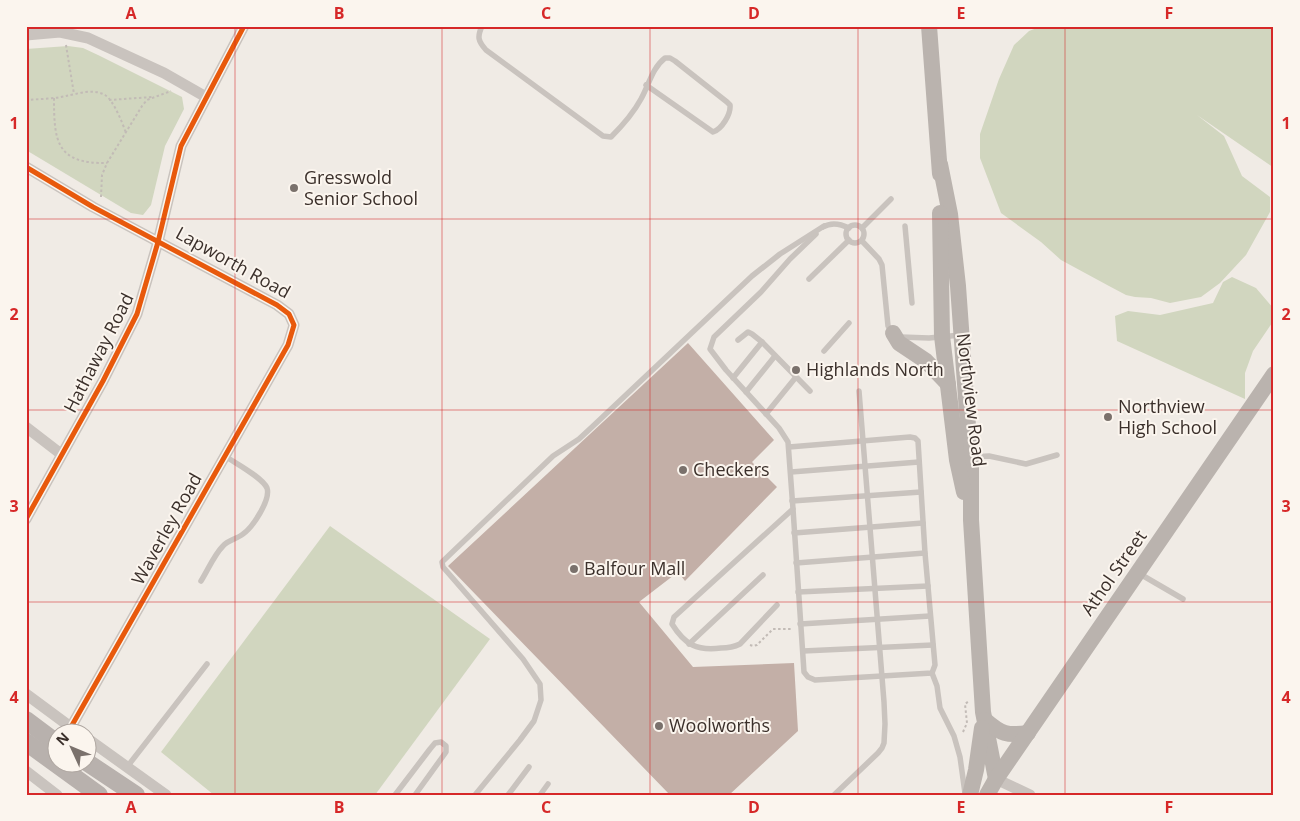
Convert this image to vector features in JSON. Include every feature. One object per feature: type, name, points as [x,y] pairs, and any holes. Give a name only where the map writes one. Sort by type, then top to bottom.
[{"type":"main road","name":"Northview Road","points":[[929,26],[940,164],[942,336],[957,460],[971,520]]},
{"type":"main road","name":"Northview Road","points":[[940,164],[950,214],[958,286],[970,457],[971,520],[984,710],[996,779]]},
{"type":"main road","points":[[893,333],[900,343],[926,361],[948,384]]},
{"type":"main road","name":"Athol Street","points":[[987,795],[996,779],[1274,374]]},
{"type":"main road","points":[[984,710],[996,730],[1004,734],[1013,735],[1028,733]]},
{"type":"main road","points":[[970,795],[976,770],[984,710]]},
{"type":"main road","points":[[26,720],[48,736]]},
{"type":"main road","points":[[26,742],[98,795]]},
{"type":"main road","points":[[98,770],[136,795]]},
{"type":"street","name":"Hathaway Road","points":[[26,519],[103,381],[137,314],[158,242],[180,150],[244,26]]},
{"type":"street","points":[[26,34],[64,33],[88,38],[164,72],[206,97]]},
{"type":"street","name":"Lapworth Road","points":[[26,167],[102,212],[284,309],[294,324],[294,331],[288,345]]},
{"type":"street","name":"Waverley Road","points":[[78,724],[288,345]]},
{"type":"street","points":[[26,427],[61,454]]},
{"type":"street","points":[[26,694],[67,724]]},
{"type":"street","points":[[98,746],[166,795]]},
{"type":"street","points":[[26,771],[57,795]]},
{"type":"street","points":[[996,779],[1030,795]]},
{"type":"lane","points":[[482,26],[478,38],[486,50],[603,136],[611,137],[616,132],[640,101],[646,85],[657,66],[668,57],[730,105],[730,113],[715,132],[646,85]]},
{"type":"lane","points":[[862,228],[891,199]]},
{"type":"lane","points":[[475,795],[534,721],[541,700],[540,684],[523,659],[443,567],[442,562],[553,456],[580,439],[752,276],[824,226],[842,225],[849,228],[853,226],[862,228]]},
{"type":"lane","points":[[824,226],[790,259],[761,292],[714,337],[710,349],[733,378],[779,428],[789,447],[804,672],[808,677],[815,680],[932,673]]},
{"type":"lane","points":[[905,226],[912,303]]},
{"type":"lane","points":[[849,228],[847,236],[849,240],[853,243],[862,240]]},
{"type":"lane","points":[[862,228],[864,232],[862,240]]},
{"type":"lane","points":[[809,279],[849,240]]},
{"type":"lane","points":[[862,240],[880,259],[882,265],[888,326],[893,333],[902,338],[961,335]]},
{"type":"lane","points":[[824,351],[849,323]]},
{"type":"lane","points":[[738,340],[748,332],[752,334],[810,391]]},
{"type":"lane","points":[[733,378],[762,342]]},
{"type":"lane","points":[[746,392],[775,356]]},
{"type":"lane","points":[[766,414],[796,378]]},
{"type":"lane","points":[[834,795],[878,753],[884,743],[884,702],[859,391]]},
{"type":"lane","points":[[789,447],[910,437],[918,441],[935,665],[932,673],[937,686],[940,708],[954,736],[960,757],[965,795]]},
{"type":"lane","points":[[970,457],[989,456],[1026,464],[1057,455]]},
{"type":"lane","points":[[200,581],[225,543],[242,535],[249,529],[268,495],[261,480],[225,456]]},
{"type":"lane","points":[[791,472],[920,462]]},
{"type":"lane","points":[[792,501],[921,492]]},
{"type":"lane","points":[[777,605],[744,641],[736,646],[715,649],[695,648],[673,626],[672,620],[674,617],[792,509]]},
{"type":"lane","points":[[794,533],[923,523]]},
{"type":"lane","points":[[796,563],[925,553]]},
{"type":"lane","points":[[1138,573],[1182,599]]},
{"type":"lane","points":[[689,644],[763,575]]},
{"type":"lane","points":[[798,592],[928,586]]},
{"type":"lane","points":[[801,627],[930,616]]},
{"type":"lane","points":[[803,651],[933,645]]},
{"type":"lane","points":[[127,767],[207,664]]},
{"type":"lane","points":[[395,795],[435,743],[442,742],[446,746],[446,752],[415,795]]},
{"type":"lane","points":[[508,795],[529,767]]},
{"type":"lane","points":[[540,795],[548,784]]},
{"type":"path","points":[[64,33],[74,94]]},
{"type":"path","points":[[102,212],[102,175],[107,163],[142,106],[147,100],[185,85]]},
{"type":"path","points":[[26,100],[92,92],[102,94],[110,100],[120,116],[126,133]]},
{"type":"path","points":[[110,100],[154,97]]},
{"type":"path","points":[[54,98],[54,126],[58,143],[62,150],[83,161],[107,163]]},
{"type":"path","points":[[744,641],[753,646],[758,644],[773,629],[801,627]]},
{"type":"path","points":[[954,736],[963,732],[966,728],[965,704],[968,701],[984,710]]},
{"type":"green space","points":[[1042,26],[1274,26],[1274,168],[1197,115],[1224,136],[1242,176],[1270,197],[1270,212],[1246,255],[1220,283],[1201,297],[1170,303],[1151,298],[1126,295],[1061,260],[1041,242],[1001,213],[980,158],[980,134],[999,79],[1014,45],[1029,31]]},
{"type":"green space","points":[[68,46],[83,48],[182,97],[184,109],[165,146],[151,205],[143,215],[131,213],[26,150],[26,49]]},
{"type":"green space","points":[[1232,277],[1256,288],[1274,309],[1274,320],[1253,351],[1245,373],[1245,399],[1117,341],[1115,316],[1128,311],[1160,315],[1213,303],[1223,282]]},
{"type":"green space","points":[[330,526],[490,639],[375,795],[214,795],[161,752]]},
{"type":"building","name":"Balfour Mall","points":[[688,343],[774,440],[752,462],[777,487],[685,581],[678,572],[639,602],[693,667],[794,663],[798,731],[729,795],[670,795],[448,566]]},
{"type":"cycle path","points":[[26,519],[103,381],[137,314],[158,242],[181,146],[244,26]]},
{"type":"cycle path","points":[[26,167],[93,207],[277,305],[289,314],[294,325],[288,345],[73,724]]},
{"type":"place","name":"Gresswold Senior School","points":[[294,188]]},
{"type":"place","name":"Highlands North","points":[[796,370]]},
{"type":"place","name":"Northview High School","points":[[1108,417]]},
{"type":"place","name":"Checkers","points":[[683,470]]},
{"type":"place","name":"Balfour Mall","points":[[574,569]]},
{"type":"place","name":"Woolworths","points":[[659,726]]}]
